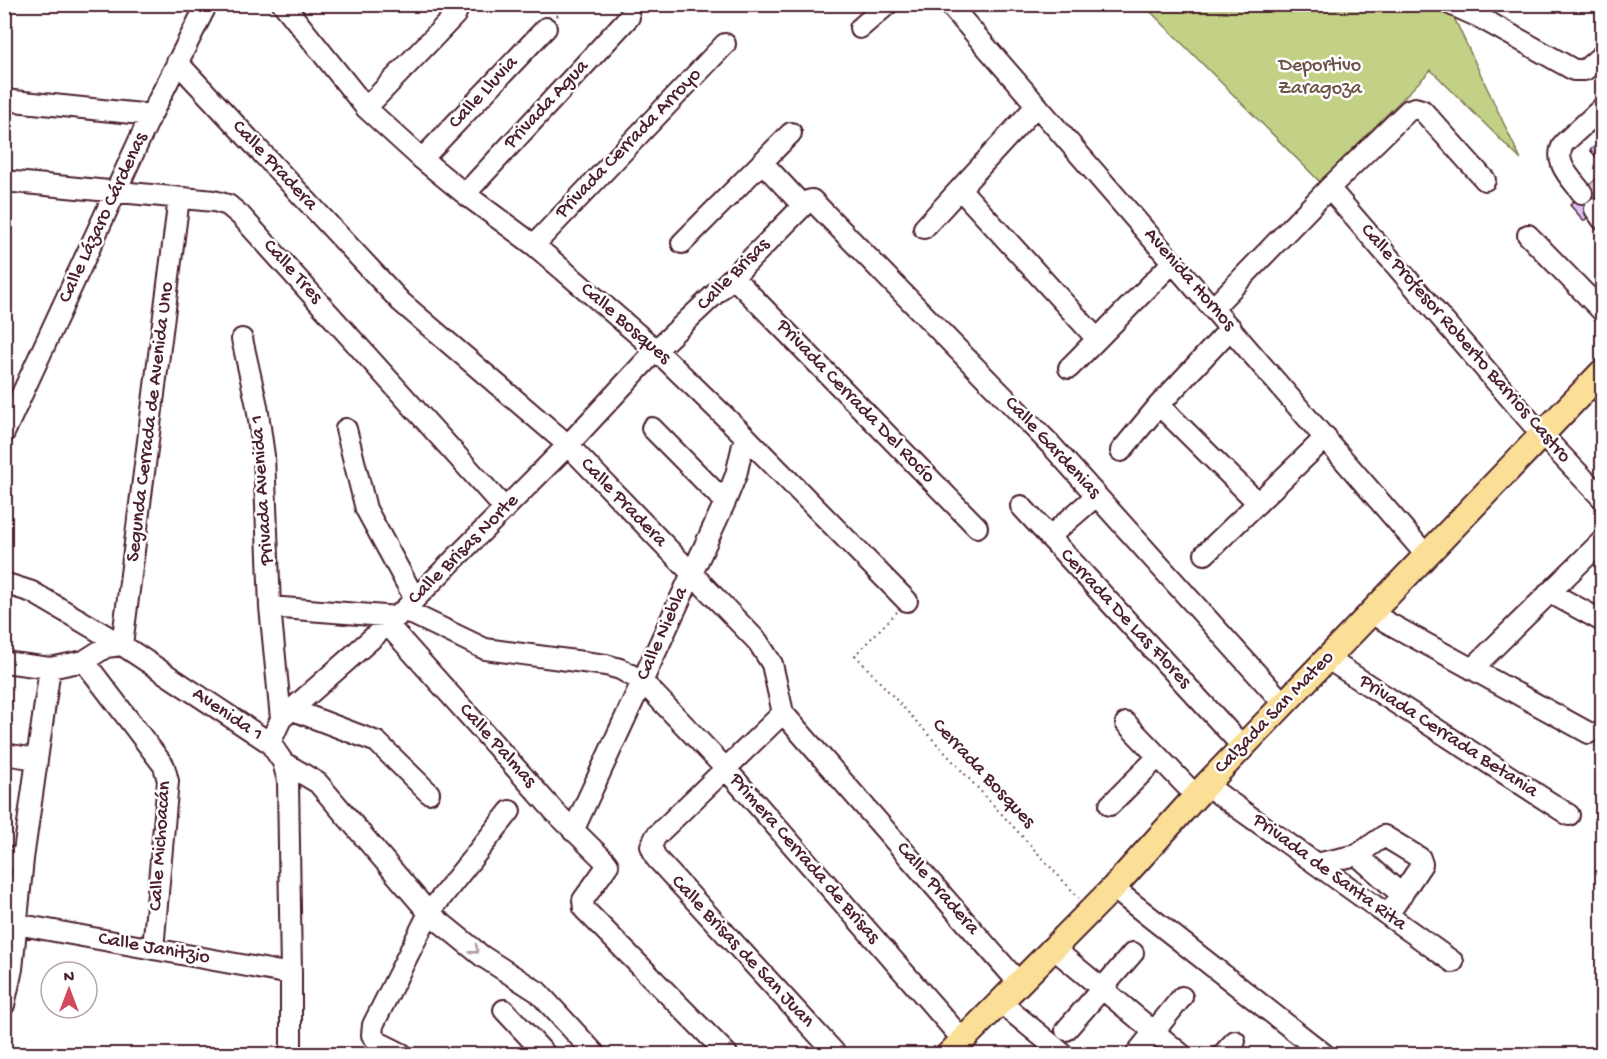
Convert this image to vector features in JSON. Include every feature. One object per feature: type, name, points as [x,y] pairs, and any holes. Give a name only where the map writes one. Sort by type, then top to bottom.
[{"type":"main road","name":"Calzada San Mateo","points":[[956,1047],[1113,888],[1201,790],[1602,372]]},
{"type":"street","name":"Calle Lázaro Cárdenas","points":[[4,433],[115,191],[207,4]]},
{"type":"street","name":"Calle Bosques","points":[[283,4],[366,108],[422,159],[534,245],[656,350],[745,436],[907,601]]},
{"type":"street","points":[[366,108],[455,15],[460,4]]},
{"type":"street","points":[[860,28],[888,4]]},
{"type":"street","points":[[1450,4],[1479,17],[1574,70],[1585,70],[1602,55]]},
{"type":"street","name":"Avenida Hornos","points":[[958,8],[1037,105],[1427,556]]},
{"type":"street","name":"Privada Agua","points":[[465,194],[629,17]]},
{"type":"street","name":"Calle Lluvia","points":[[422,159],[546,28]]},
{"type":"street","name":"Privada Cerrada Arroyo","points":[[534,245],[725,44]]},
{"type":"street","name":"Calle Pradera","points":[[177,62],[401,302],[568,445],[758,642],[772,664],[783,713],[1019,982]]},
{"type":"street","points":[[4,100],[152,115]]},
{"type":"street","points":[[924,228],[1037,105]]},
{"type":"street","points":[[1213,308],[1329,188],[1409,110],[1415,108],[1422,110],[1485,180]]},
{"type":"street","points":[[1587,188],[1563,167],[1559,155],[1560,149],[1602,108]]},
{"type":"street","points":[[682,243],[791,134]]},
{"type":"street","name":"Calle Gardenias","points":[[762,162],[807,203],[1051,445],[1284,704]]},
{"type":"street","name":"Calle Tres","points":[[4,182],[214,201],[228,205],[241,216],[505,509]]},
{"type":"street","name":"Calle Profesor Roberto Barrios Castro","points":[[1329,188],[1542,435],[1602,498]]},
{"type":"street","points":[[960,189],[1097,339]]},
{"type":"street","name":"Segunda Cerrada de Avenida Uno","points":[[122,645],[179,198]]},
{"type":"street","name":"Calle Brisas","points":[[656,350],[807,203]]},
{"type":"street","points":[[1528,235],[1602,311]]},
{"type":"street","points":[[1069,368],[1173,262]]},
{"type":"street","name":"Privada Cerrada Del Rocío","points":[[733,277],[977,527]]},
{"type":"street","points":[[1121,451],[1159,405],[1231,328]]},
{"type":"street","name":"Privada Avenida 1","points":[[242,339],[257,406],[264,456],[270,607],[287,714]]},
{"type":"street","name":"Calle Brisas Norte","points":[[270,744],[287,714],[401,613],[568,445],[656,350]]},
{"type":"street","points":[[1159,405],[1258,503]]},
{"type":"street","points":[[652,428],[725,502]]},
{"type":"street","name":"Calle Palmas","points":[[345,429],[366,509],[401,613],[573,831],[608,865],[583,900],[584,909],[728,1054]]},
{"type":"street","name":"Calle Niebla","points":[[573,831],[725,502],[736,475],[745,436]]},
{"type":"street","points":[[1205,554],[1326,437]]},
{"type":"street","name":"Cerrada De Las Flores","points":[[1096,496],[1049,537],[1243,747]]},
{"type":"street","points":[[1021,507],[1049,537]]},
{"type":"street","points":[[1472,669],[1602,541]]},
{"type":"street","name":"Avenida 1","points":[[4,583],[32,592],[122,645],[270,744],[283,762],[288,781],[291,1054]]},
{"type":"street","points":[[1549,592],[1602,621]]},
{"type":"street","points":[[270,607],[401,613]]},
{"type":"street","name":"Primera Cerrada de Brisas","points":[[401,613],[485,649],[606,665],[620,669],[642,681],[725,768],[956,1047]]},
{"type":"street","points":[[1370,613],[1589,733]]},
{"type":"street","points":[[4,662],[50,668],[84,661],[106,647],[122,645]]},
{"type":"street","name":"Privada Cerrada Betania","points":[[1328,659],[1569,815]]},
{"type":"street","name":"Calle Michoacán","points":[[84,661],[164,766],[168,782],[153,949]]},
{"type":"street","points":[[4,1005],[12,969],[10,923],[14,858],[37,759],[50,668]]},
{"type":"street","points":[[725,768],[783,713]]},
{"type":"street","points":[[287,714],[377,742],[429,793]]},
{"type":"street","name":"Privada de Santa Rita","points":[[1126,723],[1158,757],[1201,790],[1316,864],[1453,962]]},
{"type":"street","points":[[4,754],[37,759]]},
{"type":"street","points":[[1110,805],[1158,757]]},
{"type":"street","points":[[283,762],[318,783],[429,913],[482,956],[538,992],[595,1054]]},
{"type":"street","name":"Calle Brisas de San Juan","points":[[725,768],[656,836],[651,846],[656,858],[836,1054]]},
{"type":"street","points":[[402,1054],[378,1042],[372,1035],[373,1025],[429,913],[510,811]]},
{"type":"street","points":[[1316,864],[1357,855],[1384,836],[1420,858],[1422,864],[1388,915]]},
{"type":"street","points":[[1357,855],[1402,895]]},
{"type":"street","points":[[1113,888],[1324,1054]]},
{"type":"street","name":"Calle Janitzio","points":[[10,923],[291,974]]},
{"type":"street","points":[[1053,948],[1181,1054]]},
{"type":"street","points":[[1066,1030],[1133,953]]},
{"type":"street","points":[[1136,1054],[1182,997]]},
{"type":"street","points":[[1000,1002],[1063,1054]]},
{"type":"street","points":[[504,1010],[545,1054]]},
{"type":"path","name":"Cerrada Bosques","points":[[907,601],[855,655],[1090,911]]},
{"type":"green space","name":"Deportivo Zaragoza","points":[[1144,5],[1448,5],[1521,160],[1431,70],[1320,182]]},
{"type":"building","points":[[1602,141],[1602,163],[1590,150]]},
{"type":"building","points":[[1599,176],[1602,180],[1602,202],[1584,221],[1570,205]]},
{"type":"tunnel","points":[[1592,183],[1602,194]]}]
